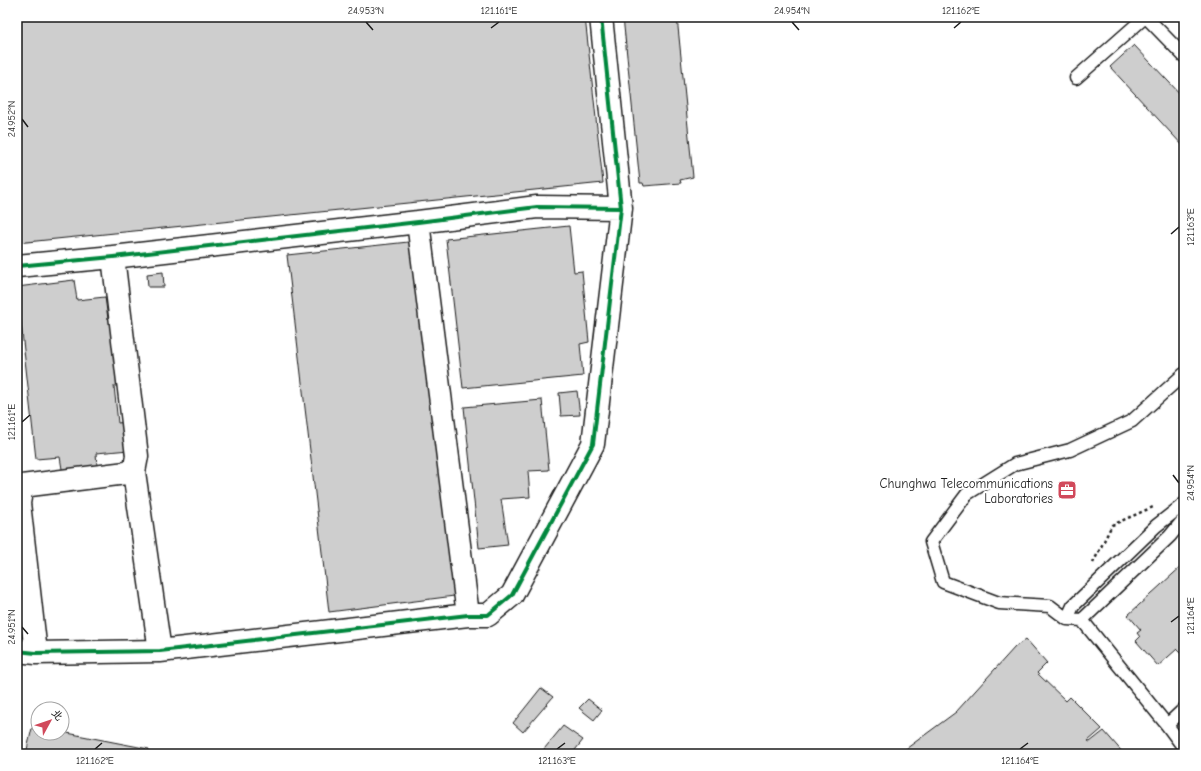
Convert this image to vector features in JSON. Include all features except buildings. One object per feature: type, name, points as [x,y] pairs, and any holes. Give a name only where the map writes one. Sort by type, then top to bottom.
[{"type":"street","points":[[134,472],[22,486],[19,503],[26,652],[160,651],[468,615],[488,615],[512,595],[593,444],[621,208],[601,17]]},
{"type":"street","points":[[17,266],[113,257],[537,207],[621,208]]},
{"type":"street","points":[[418,222],[468,615]]},
{"type":"street","points":[[113,257],[137,456],[134,472],[160,651]]},
{"type":"lane","points":[[1076,78],[1146,17],[1184,56]]},
{"type":"lane","points":[[1184,374],[1132,421],[1070,450],[1015,464],[966,494],[931,542],[943,582],[999,603],[1050,606],[1067,619],[1082,620],[1184,748]]},
{"type":"lane","points":[[1067,619],[1073,606],[1156,526],[1184,504]]},
{"type":"lane","points":[[1082,620],[1170,536],[1184,520]]},
{"type":"lane","points":[[1167,725],[1184,709]]},
{"type":"cycle path","points":[[17,651],[36,653],[160,651],[468,615],[488,615],[512,595],[593,444],[621,208],[601,17]]},
{"type":"cycle path","points":[[17,266],[113,257],[537,207],[621,208]]},
{"type":"place","name":"Chunghwa Telecommunications Laboratories","points":[[1067,490]]}]
